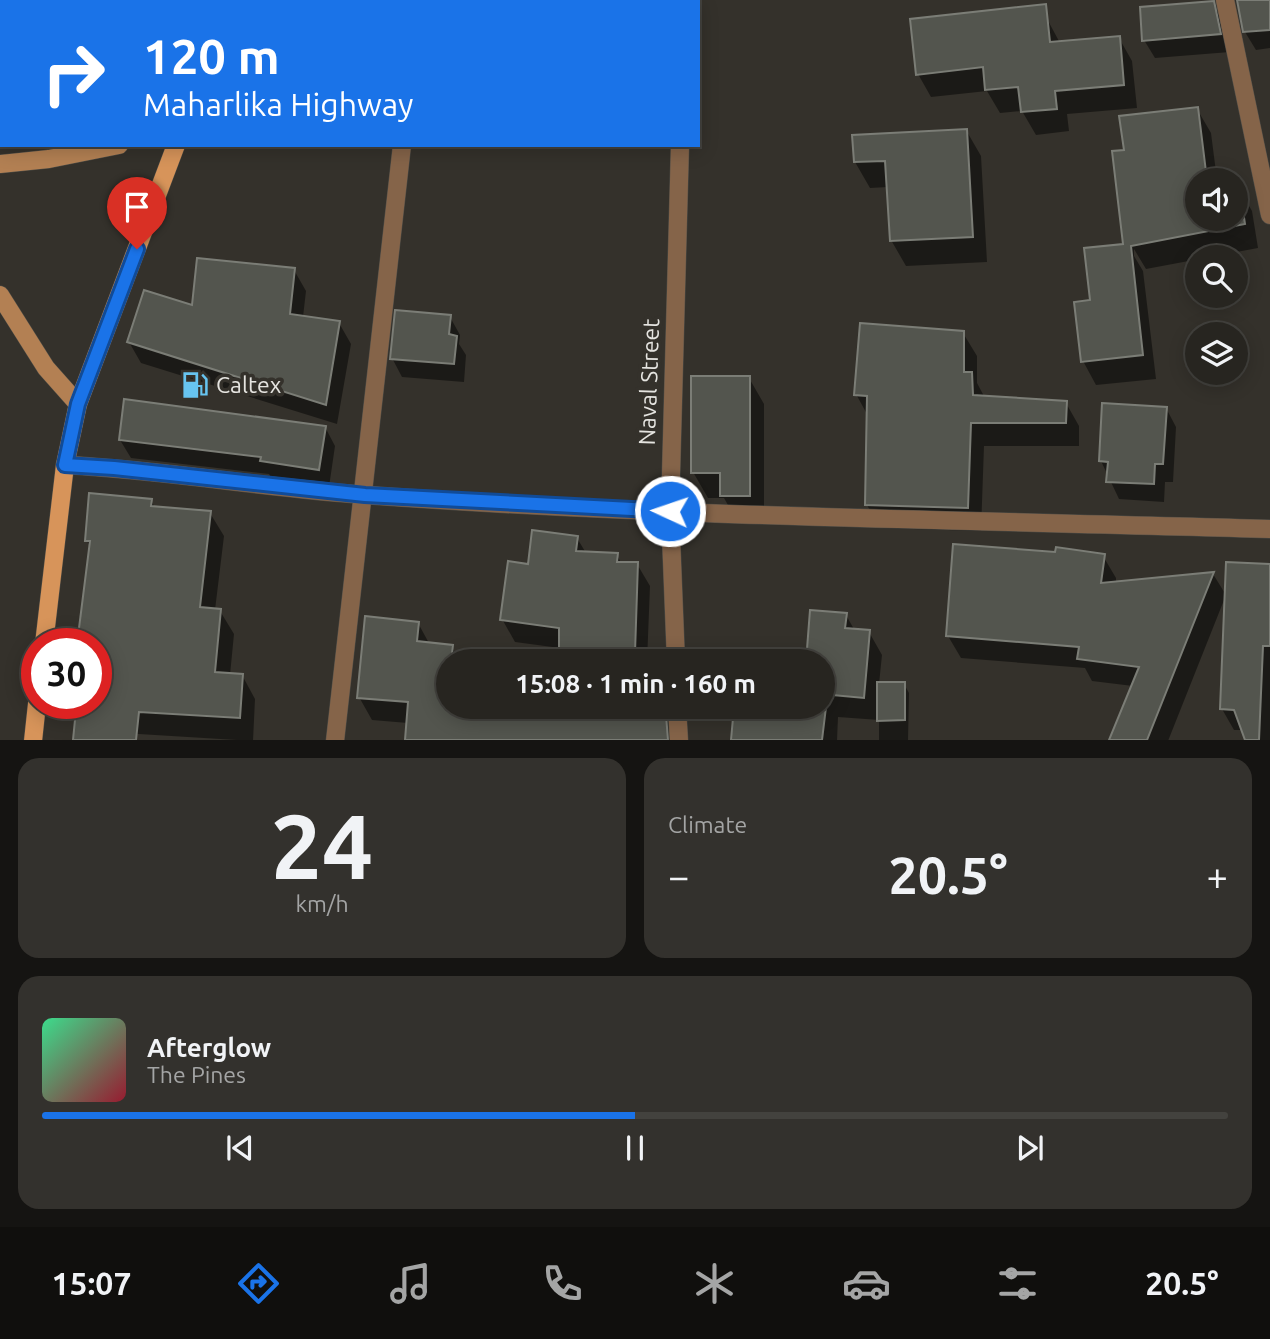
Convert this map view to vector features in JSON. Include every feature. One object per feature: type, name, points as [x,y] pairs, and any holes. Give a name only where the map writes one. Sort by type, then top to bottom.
[{"type":"main road","points":[[0,164],[49,159],[109,147]]},
{"type":"main road","points":[[46,628],[65,465],[78,404],[175,147]]},
{"type":"main road","points":[[0,295],[46,368],[78,404]]},
{"type":"main road","points":[[33,740],[35,719]]},
{"type":"street","points":[[1225,0],[1270,215]]},
{"type":"street","points":[[335,740],[365,495],[402,147]]},
{"type":"street","name":"Naval Street","points":[[675,649],[670,511],[680,147]]},
{"type":"street","points":[[65,465],[365,495],[670,511],[1270,529]]},
{"type":"street","points":[[678,719],[679,740]]},
{"type":"shaded area","points":[[490,719],[660,719],[660,740],[490,740]]},
{"type":"building","points":[[1237,0],[1270,0],[1270,30],[1243,32]]},
{"type":"building","points":[[1214,1],[1221,34],[1142,41],[1140,7]]},
{"type":"building","points":[[1046,4],[1050,42],[1120,36],[1124,85],[1055,91],[1057,109],[1021,112],[1018,87],[985,90],[983,67],[916,75],[910,19]]},
{"type":"building","points":[[1198,107],[1206,168],[1185,168],[1185,231],[1209,231],[1131,246],[1143,355],[1081,362],[1074,302],[1090,300],[1084,248],[1123,244],[1112,151],[1124,150],[1119,116]]},
{"type":"building","points":[[967,129],[973,237],[890,241],[885,161],[854,162],[852,135]]},
{"type":"building","points":[[197,258],[295,268],[290,314],[340,321],[326,405],[127,342],[144,290],[192,305]]},
{"type":"building","points":[[395,310],[451,315],[449,334],[457,336],[454,364],[390,359]]},
{"type":"building","points":[[860,323],[964,331],[964,372],[972,372],[973,395],[1067,401],[1066,423],[971,423],[968,508],[865,505],[867,396],[854,395]]},
{"type":"building","points":[[691,376],[750,376],[750,496],[720,496],[720,473],[691,473]]},
{"type":"building","points":[[124,399],[326,426],[319,470],[260,461],[261,457],[119,440]]},
{"type":"building","points":[[1102,403],[1167,407],[1163,464],[1155,464],[1154,484],[1106,482],[1108,462],[1099,461]]},
{"type":"building","points":[[89,493],[152,499],[151,506],[211,511],[200,607],[221,609],[215,672],[243,674],[240,718],[139,712],[136,740],[73,740],[75,719],[112,719],[112,628],[79,628],[90,541],[85,541]]},
{"type":"building","points":[[532,530],[578,536],[576,551],[618,553],[617,562],[638,562],[635,649],[559,649],[559,628],[500,620],[508,561],[528,564]]},
{"type":"building","points":[[953,544],[1055,552],[1056,547],[1105,554],[1101,583],[1214,572],[1147,740],[1109,740],[1139,667],[1077,659],[1079,647],[946,636]]},
{"type":"building","points":[[1226,562],[1270,564],[1270,646],[1263,646],[1259,740],[1245,740],[1234,710],[1220,709]]},
{"type":"building","points":[[810,610],[847,613],[845,628],[870,630],[864,698],[835,695],[835,649],[807,649]]},
{"type":"building","points":[[365,616],[419,622],[417,641],[453,645],[453,649],[436,649],[436,719],[666,719],[668,740],[405,740],[408,702],[357,698]]},
{"type":"building","points":[[877,682],[905,682],[905,720],[877,721]]},
{"type":"building","points":[[733,719],[825,719],[822,740],[731,740]]},
{"type":"place","name":"Caltex","points":[[195,385]]},
{"type":"route","points":[[137,249],[78,404],[65,465],[365,495],[670,511]]}]
